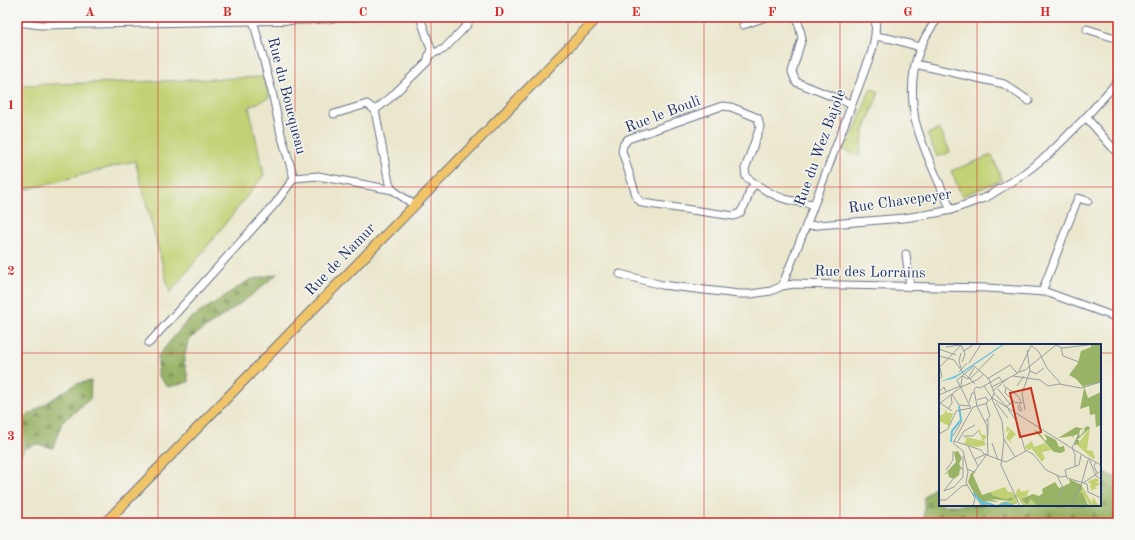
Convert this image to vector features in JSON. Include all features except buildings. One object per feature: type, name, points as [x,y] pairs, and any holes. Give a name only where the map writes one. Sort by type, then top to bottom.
[{"type":"main road","name":"Rue de Namur","points":[[105,523],[598,17]]},
{"type":"street","points":[[17,22],[41,24],[306,20],[360,17]]},
{"type":"street","points":[[375,110],[390,98],[427,62],[431,49],[420,17]]},
{"type":"street","points":[[743,25],[766,17]]},
{"type":"street","points":[[797,17],[802,38],[792,72],[796,82],[851,104]]},
{"type":"street","name":"Rue du Wez Bajole","points":[[782,286],[870,56],[875,36],[876,17]]},
{"type":"street","points":[[939,17],[920,47],[914,64],[912,92],[914,118],[923,146],[951,210]]},
{"type":"street","name":"Rue du Boucqueau","points":[[253,20],[272,92],[281,134],[294,178]]},
{"type":"street","points":[[429,55],[444,49],[468,24]]},
{"type":"street","points":[[1088,29],[1118,39]]},
{"type":"street","points":[[875,36],[920,47]]},
{"type":"street","points":[[914,64],[1004,84],[1029,101]]},
{"type":"street","name":"Rue Chavepeyer","points":[[806,226],[904,218],[951,210],[987,197],[1018,178],[1049,154],[1086,117],[1118,81]]},
{"type":"street","points":[[334,114],[367,104],[375,110],[389,183],[393,190],[414,205]]},
{"type":"street","name":"Rue le Boulî","points":[[755,184],[750,190],[746,203],[740,213],[734,216],[642,203],[637,198],[622,151],[623,145],[628,139],[673,123],[722,106],[731,107],[758,118],[760,127],[745,169],[746,177],[770,193],[785,199],[814,204]]},
{"type":"street","points":[[1086,117],[1118,154]]},
{"type":"street","points":[[149,343],[275,204],[294,178],[318,176],[393,190]]},
{"type":"street","points":[[1042,292],[1078,198],[1088,201]]},
{"type":"street","points":[[906,254],[910,286]]},
{"type":"street","name":"Rue des Lorrains","points":[[620,274],[662,285],[739,294],[771,291],[782,286],[794,284],[987,288],[1046,292],[1118,318]]},
{"type":"green space","points":[[263,77],[270,97],[249,107],[264,175],[170,293],[135,161],[17,192],[17,85]]},
{"type":"green space","points":[[871,88],[879,92],[864,131],[860,156],[842,150],[854,132]]},
{"type":"green space","points":[[940,129],[950,152],[937,157],[927,134]]},
{"type":"green space","points":[[992,155],[1002,180],[962,196],[951,171]]},
{"type":"green space","points":[[277,274],[248,298],[188,340],[184,361],[189,382],[168,387],[158,376],[158,356],[187,321],[249,280]]},
{"type":"green space","points":[[91,381],[90,399],[62,422],[53,448],[37,444],[24,449],[17,462],[17,422],[76,384]]},
{"type":"green space","points":[[1101,466],[1107,474],[1118,479],[1118,523],[924,523],[924,497],[939,483],[939,506],[1101,506]]}]
